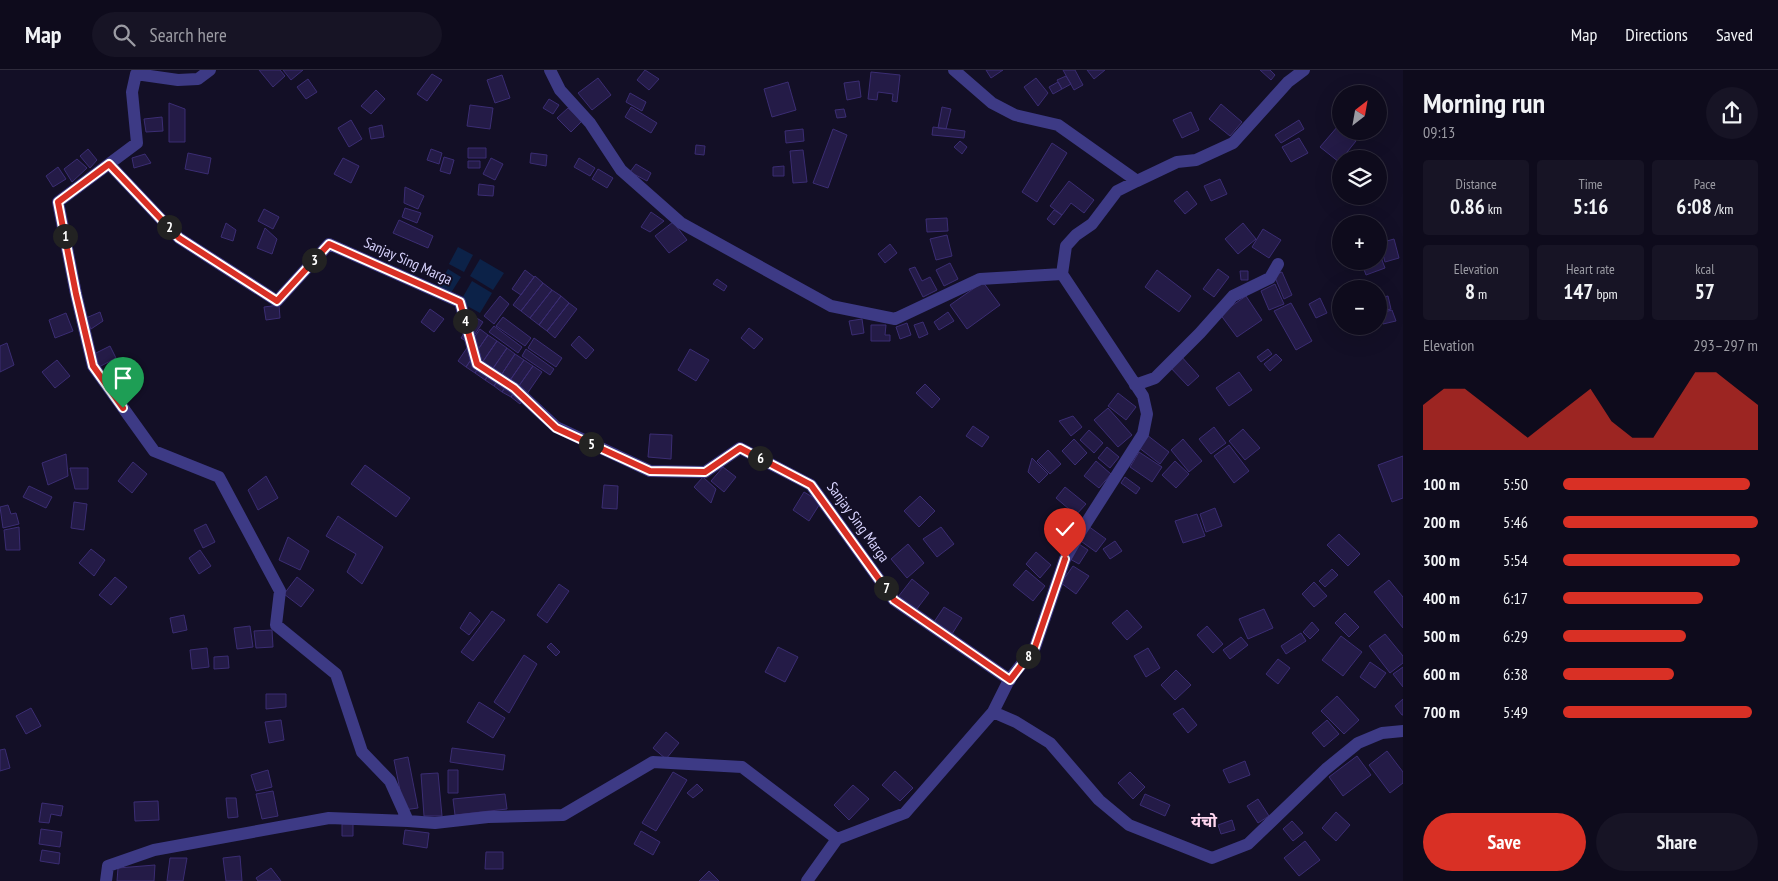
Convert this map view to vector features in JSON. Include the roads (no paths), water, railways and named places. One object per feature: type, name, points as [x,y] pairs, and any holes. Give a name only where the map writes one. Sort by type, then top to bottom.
[{"type":"street","points":[[210,70],[198,79],[178,80],[136,74],[132,92],[137,143],[58,202],[76,294],[93,366],[154,450],[219,477],[280,591],[276,625],[336,674],[362,752],[390,781],[408,821]]},
{"type":"street","points":[[550,70],[560,90],[590,123],[621,170],[681,223],[831,306],[894,319],[980,279],[1062,274]]},
{"type":"street","points":[[954,70],[992,103],[1015,115],[1058,125],[1137,181]]},
{"type":"street","points":[[807,881],[837,839],[905,813],[994,712],[1010,680],[1035,647],[1065,559],[1080,531],[1143,434],[1147,414],[1143,396],[1062,274],[1066,246],[1076,235],[1092,224],[1117,191],[1177,162],[1196,160],[1232,143],[1288,82],[1304,70]]},
{"type":"street","name":"Sanjay Sing Marga","points":[[109,164],[179,238],[277,301],[329,244],[460,302],[477,364],[514,388],[556,428],[650,471],[705,472],[740,448],[811,485],[894,600],[1010,680]]},
{"type":"street","points":[[1135,385],[1154,378],[1200,333],[1233,296],[1270,278],[1278,264]]},
{"type":"street","points":[[994,712],[1016,722],[1050,743],[1098,800],[1129,825],[1212,858],[1248,844],[1326,769],[1358,743],[1382,733],[1403,731]]},
{"type":"street","points":[[106,881],[108,866],[154,850],[329,818],[435,822],[488,817],[564,815],[653,762],[742,767],[837,839]]},
{"type":"water","points":[[458,247],[473,255],[464,272],[449,264]]},
{"type":"water","points":[[480,259],[504,273],[493,290],[470,276]]},
{"type":"water","points":[[448,269],[461,277],[449,296],[436,289]]},
{"type":"water","points":[[472,281],[492,293],[480,313],[460,302]]},
{"type":"district","name":"यंचो","points":[[1204,821]]}]
